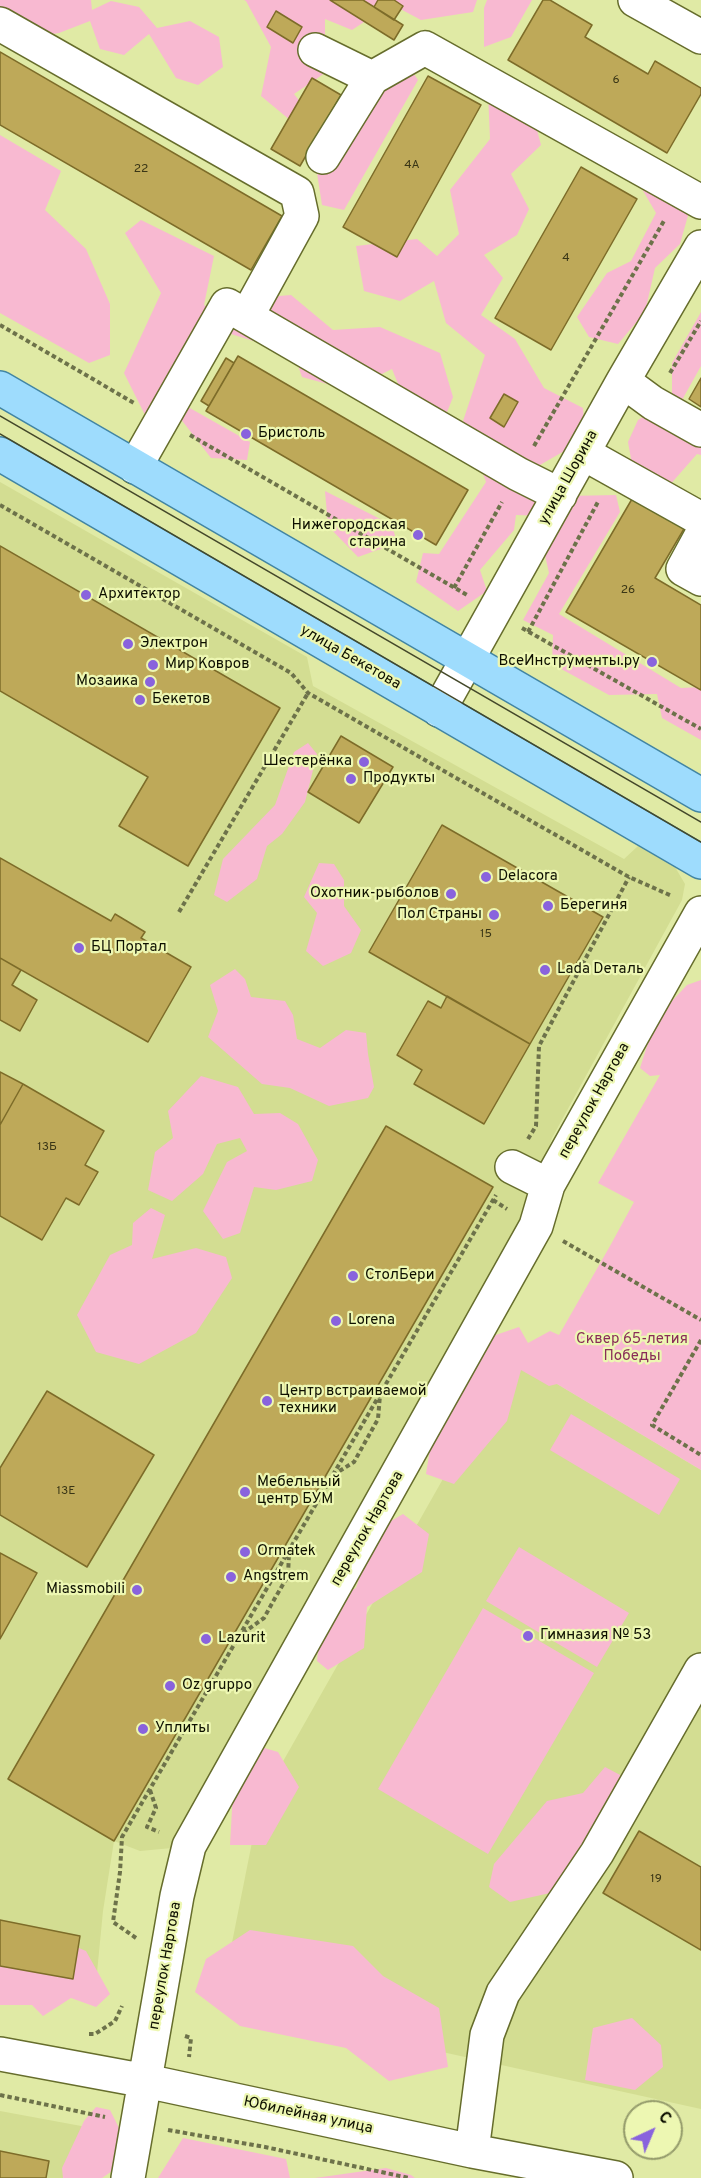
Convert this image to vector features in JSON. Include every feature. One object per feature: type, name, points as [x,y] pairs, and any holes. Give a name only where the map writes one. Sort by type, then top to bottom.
[{"type":"main road","points":[[0,388],[701,795]]},
{"type":"main road","name":"улица Бекетова","points":[[0,454],[701,862]]},
{"type":"street","points":[[635,0],[701,37]]},
{"type":"street","points":[[0,24],[297,193],[302,216],[247,316]]},
{"type":"street","points":[[323,157],[372,78],[420,36],[691,196]]},
{"type":"street","points":[[315,50],[372,78]]},
{"type":"street","name":"улица Шорина","points":[[439,710],[623,381],[701,247]]},
{"type":"street","points":[[135,467],[227,306],[518,474],[560,495]]},
{"type":"street","points":[[623,381],[652,403],[701,430]]},
{"type":"street","points":[[584,453],[701,519]]},
{"type":"street","points":[[701,536],[683,569],[701,579]]},
{"type":"street","name":"переулок Нартова","points":[[128,2178],[177,1896],[189,1846],[536,1226],[548,1185],[691,907]]},
{"type":"street","points":[[512,1167],[548,1185]]},
{"type":"street","points":[[472,2151],[487,2035],[503,1993],[597,1852],[701,1670]]},
{"type":"street","name":"Юбилейная улица","points":[[0,2054],[146,2081],[472,2151],[616,2178]]},
{"type":"path","points":[[454,588],[518,474],[691,196]]},
{"type":"path","points":[[0,325],[496,611],[528,632],[701,729]]},
{"type":"path","points":[[0,505],[291,673],[308,693],[630,877],[691,907]]},
{"type":"path","points":[[179,912],[308,693]]},
{"type":"path","points":[[135,1948],[136,1938],[113,1922],[122,1837],[536,1126],[539,1046],[630,877]]},
{"type":"path","points":[[601,1263],[701,1320]]},
{"type":"path","points":[[701,1340],[652,1425],[701,1455]]},
{"type":"path","points":[[333,1475],[354,1462],[378,1419],[380,1393]]},
{"type":"path","points":[[240,1635],[264,1617],[270,1608],[288,1576],[290,1550]]},
{"type":"path","points":[[147,1827],[156,1808],[150,1789]]},
{"type":"path","points":[[115,2021],[123,2004]]},
{"type":"path","points":[[0,2095],[102,2117]]},
{"type":"path","points":[[138,2124],[265,2147],[409,2178]]},
{"type":"shaded area","points":[[0,482],[307,657],[313,686],[624,859],[638,846],[675,867],[685,884],[682,900],[552,1138],[529,1211],[172,1848],[140,1851],[114,1841],[103,1911],[96,1983],[0,1966],[0,691],[148,777],[120,826],[188,866],[280,709],[0,546]]},
{"type":"shaded area","name":"Гимназия № 53","points":[[512,1357],[701,1470],[701,2109],[683,2105],[683,2100],[660,2100],[220,2003],[260,1802]]},
{"type":"shaded area","points":[[0,2111],[92,2128],[65,2178],[0,2178]]},
{"type":"green space","points":[[0,0],[91,0],[92,10],[111,1],[139,7],[157,28],[190,21],[219,37],[223,67],[198,85],[176,78],[149,34],[124,55],[100,49],[90,21],[59,33],[0,42]]},
{"type":"green space","points":[[244,0],[477,0],[473,12],[421,20],[391,4],[352,30],[325,19],[325,73],[294,94],[310,114],[302,130],[261,96],[271,47]]},
{"type":"green space","points":[[487,0],[532,0],[511,37],[484,47],[484,8]]},
{"type":"green space","points":[[408,65],[418,80],[344,210],[322,205],[317,173],[374,87]]},
{"type":"green space","points":[[488,92],[528,96],[541,145],[511,174],[529,209],[517,235],[484,255],[503,278],[481,315],[515,339],[544,388],[583,408],[585,439],[540,465],[549,502],[543,516],[516,515],[514,530],[480,570],[487,591],[458,611],[416,582],[423,553],[439,554],[486,482],[463,421],[485,355],[446,323],[434,281],[400,301],[364,291],[356,246],[417,239],[437,256],[459,234],[450,190],[490,139]]},
{"type":"green space","points":[[0,135],[61,171],[45,210],[86,249],[110,304],[110,355],[89,363],[0,313]]},
{"type":"green space","points":[[650,177],[689,212],[680,244],[655,268],[645,312],[618,344],[589,337],[577,317],[607,273],[631,261],[656,213],[642,189]]},
{"type":"green space","points":[[141,220],[214,256],[204,305],[227,318],[243,299],[291,295],[333,330],[380,327],[440,353],[453,397],[438,435],[403,396],[392,369],[349,390],[302,377],[294,354],[231,334],[209,369],[192,375],[188,407],[250,442],[247,460],[211,458],[180,418],[146,417],[124,373],[161,293],[125,233]]},
{"type":"green space","points":[[701,312],[701,366],[682,400],[701,412],[701,455],[697,454],[668,487],[634,475],[628,442],[638,420],[672,399],[672,363]]},
{"type":"green space","points":[[325,491],[392,525],[397,543],[358,557],[328,526]]},
{"type":"green space","points":[[616,495],[620,512],[559,614],[681,688],[701,687],[701,740],[662,718],[657,694],[609,695],[552,664],[553,635],[523,620],[549,573],[542,542],[567,496]]},
{"type":"green space","points":[[308,743],[317,754],[305,802],[282,834],[267,846],[257,879],[227,902],[214,895],[223,859],[275,805],[294,752]]},
{"type":"green space","points":[[319,863],[334,864],[344,880],[344,906],[361,930],[351,953],[323,966],[306,951],[317,913],[304,897]]},
{"type":"green space","points":[[235,969],[245,979],[251,997],[285,1001],[293,1015],[297,1039],[320,1048],[346,1030],[366,1033],[374,1087],[368,1098],[329,1106],[290,1088],[262,1084],[208,1037],[218,1011],[210,985]]},
{"type":"green space","name":"Сквер 65-летия Победы","points":[[701,980],[701,1470],[557,1384],[549,1386],[521,1370],[507,1421],[454,1484],[426,1474],[433,1430],[490,1337],[519,1327],[528,1343],[550,1331],[559,1335],[610,1246],[634,1202],[598,1183],[660,1075],[650,1076],[640,1068],[656,1018],[687,985]]},
{"type":"green space","points":[[201,1076],[238,1087],[254,1114],[280,1113],[298,1124],[318,1160],[312,1181],[276,1190],[254,1187],[240,1233],[223,1239],[203,1211],[227,1162],[247,1151],[240,1138],[217,1144],[203,1174],[172,1201],[148,1190],[155,1152],[173,1138],[168,1111]]},
{"type":"green space","points":[[151,1208],[165,1215],[152,1259],[196,1248],[226,1257],[232,1278],[196,1333],[139,1364],[96,1352],[77,1315],[110,1255],[132,1245],[133,1223]]},
{"type":"green space","points":[[571,1414],[680,1479],[659,1515],[550,1450]]},
{"type":"green space","points":[[403,1514],[429,1534],[422,1572],[367,1607],[364,1648],[328,1670],[317,1661],[323,1604],[356,1588],[374,1531]]},
{"type":"green space","points":[[519,1547],[629,1613],[597,1667],[486,1601]]},
{"type":"green space","points":[[483,1608],[594,1673],[488,1854],[378,1789]]},
{"type":"green space","points":[[261,1747],[278,1752],[299,1787],[266,1845],[230,1845],[234,1774]]},
{"type":"green space","points":[[605,1767],[624,1777],[612,1813],[550,1893],[510,1902],[489,1887],[494,1864],[547,1801],[583,1793]]},
{"type":"green space","points":[[250,1930],[353,1946],[383,1976],[439,2008],[448,2067],[389,2081],[346,2048],[240,2026],[195,1992],[206,1959]]},
{"type":"green space","points":[[0,1934],[46,1934],[86,1951],[110,1994],[96,2007],[71,1998],[43,2016],[32,2005],[0,2005]]},
{"type":"green space","points":[[632,2018],[661,2045],[663,2067],[635,2090],[585,2080],[593,2028]]},
{"type":"green space","points":[[96,2107],[110,2110],[121,2132],[115,2169],[102,2178],[63,2178],[62,2168],[84,2121]]},
{"type":"green space","points":[[183,2138],[286,2159],[290,2178],[158,2178]]},
{"type":"green space","points":[[386,2168],[415,2178],[315,2178]]},
{"type":"building","points":[[330,0],[363,0],[403,25],[394,40]]},
{"type":"building","points":[[378,0],[394,0],[403,6],[394,20],[374,7]]},
{"type":"building","points":[[543,0],[550,0],[592,25],[585,37],[648,74],[655,61],[701,88],[701,94],[667,153],[508,60]]},
{"type":"building","points":[[276,11],[302,27],[293,43],[267,27]]},
{"type":"building","points":[[0,52],[282,216],[251,270],[0,125]]},
{"type":"building","points":[[428,76],[481,105],[397,257],[343,227]]},
{"type":"building","points":[[312,78],[341,95],[300,166],[271,149]]},
{"type":"building","points":[[581,167],[637,199],[551,350],[495,318]]},
{"type":"building","points":[[238,356],[468,490],[436,545],[206,411]]},
{"type":"building","points":[[226,358],[234,363],[209,406],[201,401]]},
{"type":"building","points":[[701,378],[701,407],[689,399]]},
{"type":"building","points":[[504,394],[518,402],[504,427],[490,418]]},
{"type":"building","points":[[639,487],[691,517],[655,578],[701,605],[701,690],[566,612]]},
{"type":"building","name":"Бекетов","points":[[0,546],[280,708],[188,866],[119,826],[148,777],[0,691]]},
{"type":"building","name":"Продукты","points":[[341,736],[393,767],[359,823],[308,792]]},
{"type":"building","points":[[442,825],[603,917],[530,1044],[369,952]]},
{"type":"building","name":"БЦ Портал","points":[[0,858],[111,921],[115,914],[145,932],[141,938],[191,967],[148,1042],[0,958]]},
{"type":"building","points":[[0,958],[21,970],[12,985],[37,1000],[20,1031],[0,1020]]},
{"type":"building","points":[[447,996],[530,1044],[484,1124],[414,1084],[422,1070],[397,1055],[428,1001],[441,1008]]},
{"type":"building","points":[[0,1072],[23,1084],[0,1125]]},
{"type":"building","points":[[23,1084],[104,1131],[85,1165],[98,1172],[79,1205],[66,1198],[42,1240],[0,1216],[0,1125]]},
{"type":"building","name":"Мебельный центр БУМ","points":[[386,1126],[493,1187],[114,1841],[8,1779]]},
{"type":"building","points":[[47,1391],[154,1455],[87,1567],[0,1515],[0,1468]]},
{"type":"building","points":[[0,1553],[37,1573],[0,1639]]},
{"type":"building","points":[[639,1831],[701,1867],[701,1950],[603,1893]]},
{"type":"building","points":[[0,1920],[80,1936],[73,1979],[0,1966]]},
{"type":"building","points":[[0,2151],[49,2161],[46,2178],[0,2178]]},
{"type":"tram line","points":[[0,416],[701,822]]},
{"type":"tram line","points":[[0,434],[701,842]]},
{"type":"place","name":"Бристоль","points":[[246,434]]},
{"type":"place","name":"Нижегородская старина","points":[[418,535]]},
{"type":"place","name":"Архитектор","points":[[86,595]]},
{"type":"place","name":"Электрон","points":[[128,644]]},
{"type":"place","name":"ВсеИнструменты.ру","points":[[652,662]]},
{"type":"place","name":"Мир Ковров","points":[[153,665]]},
{"type":"place","name":"Мозаика","points":[[150,682]]},
{"type":"place","name":"Бекетов","points":[[140,700]]},
{"type":"place","name":"Шестерёнка","points":[[364,762]]},
{"type":"place","name":"Продукты","points":[[351,779]]},
{"type":"place","name":"Delacora","points":[[486,877]]},
{"type":"place","name":"Охотник-рыболов","points":[[451,894]]},
{"type":"place","name":"Берегиня","points":[[548,906]]},
{"type":"place","name":"Пол Страны","points":[[494,915]]},
{"type":"place","name":"БЦ Портал","points":[[79,948]]},
{"type":"place","name":"Lada Dеталь","points":[[545,970]]},
{"type":"place","name":"СтолБери","points":[[353,1276]]},
{"type":"place","name":"Lorena","points":[[336,1321]]},
{"type":"place","name":"Центр встраиваемой техники","points":[[267,1401]]},
{"type":"place","name":"Мебельный центр БУМ","points":[[245,1492]]},
{"type":"place","name":"Ormatek","points":[[245,1552]]},
{"type":"place","name":"Angstrem","points":[[231,1577]]},
{"type":"place","name":"Miassmobili","points":[[137,1590]]},
{"type":"place","name":"Гимназия № 53","points":[[528,1636]]},
{"type":"place","name":"Lazurit","points":[[206,1639]]},
{"type":"place","name":"Oz gruppo","points":[[170,1686]]},
{"type":"place","name":"Уплиты","points":[[143,1729]]}]
